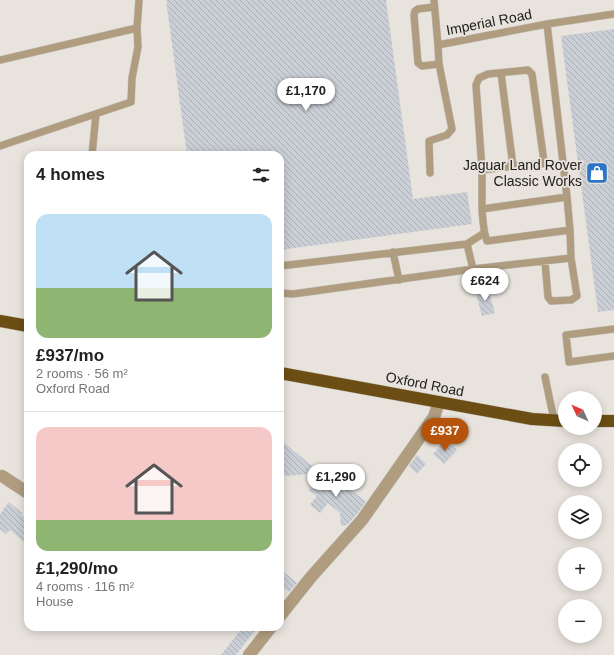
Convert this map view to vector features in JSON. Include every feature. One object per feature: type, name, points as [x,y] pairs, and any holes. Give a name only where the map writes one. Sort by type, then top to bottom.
[{"type":"highway","points":[[0,321],[24,325]]},
{"type":"highway","name":"Oxford Road","points":[[284,374],[532,419],[558,420]]},
{"type":"highway","points":[[602,421],[614,421]]},
{"type":"street","points":[[284,611],[362,520],[434,417],[439,402]]},
{"type":"street","points":[[2,476],[24,490]]},
{"type":"street","points":[[249,655],[268,631]]},
{"type":"lane","points":[[0,146],[131,102],[132,78],[138,47],[137,28],[139,0]]},
{"type":"lane","points":[[434,4],[418,9],[415,11],[414,16],[418,63],[422,66],[439,64]]},
{"type":"lane","name":"Imperial Road","points":[[434,4],[438,45],[547,24],[614,14]]},
{"type":"lane","points":[[545,262],[548,297],[551,301],[571,300],[577,296],[571,258],[567,197],[547,24]]},
{"type":"lane","points":[[0,60],[137,28]]},
{"type":"lane","points":[[430,173],[429,141],[447,135],[452,129],[439,64],[438,45]]},
{"type":"lane","points":[[482,170],[542,164],[544,162],[532,74],[528,70],[488,74],[479,78],[476,85],[482,170],[482,209],[484,233],[487,241],[570,230]]},
{"type":"lane","points":[[501,73],[513,166]]},
{"type":"lane","points":[[92,151],[96,114]]},
{"type":"lane","points":[[482,209],[567,197]]},
{"type":"lane","points":[[284,266],[467,244],[484,233]]},
{"type":"lane","points":[[467,244],[473,269]]},
{"type":"lane","points":[[393,252],[399,280]]},
{"type":"lane","points":[[284,293],[293,294],[473,269],[571,258]]},
{"type":"lane","points":[[614,329],[566,335],[569,362],[614,356]]},
{"type":"lane","points":[[545,377],[558,414]]},
{"type":"building","points":[[166,0],[386,0],[413,199],[467,192],[472,224],[284,249],[284,151],[186,151]]},
{"type":"building","name":"Jaguar Land Rover Classic Works","points":[[614,29],[614,310],[598,312],[561,36]]},
{"type":"building","points":[[488,288],[495,313],[482,316],[475,291]]},
{"type":"building","points":[[445,440],[457,450],[444,464],[433,454]]},
{"type":"building","points":[[284,442],[320,473],[285,476]]},
{"type":"building","points":[[417,455],[426,464],[417,474],[409,466]]},
{"type":"building","points":[[326,470],[366,502],[347,525],[341,526],[340,513],[328,503],[320,513],[310,505],[317,496],[309,490]]},
{"type":"building","points":[[9,502],[22,513],[21,515],[24,517],[24,542],[10,530],[6,534],[0,529],[0,514]]},
{"type":"building","points":[[284,572],[297,583],[289,592],[284,588]]},
{"type":"building","points":[[240,631],[255,631],[236,655],[221,655]]},
{"type":"place","name":"Jaguar Land Rover Classic Works","points":[[597,173]]}]
